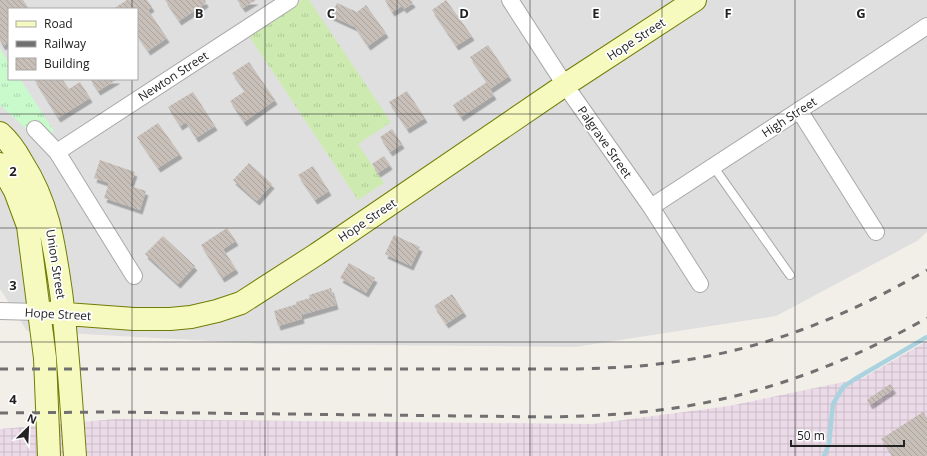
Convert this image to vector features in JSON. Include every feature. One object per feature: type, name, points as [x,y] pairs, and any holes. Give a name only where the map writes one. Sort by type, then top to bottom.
[{"type":"street","name":"Newton Street","points":[[57,152],[290,0]]},
{"type":"street","name":"Palgrave Street","points":[[510,0],[565,85],[651,207],[700,284]]},
{"type":"street","name":"Hope Street","points":[[0,311],[39,312],[134,319],[170,319],[191,317],[217,311],[241,303],[324,250],[565,85],[694,0]]},
{"type":"street","name":"High Street","points":[[651,207],[927,26]]},
{"type":"street","points":[[799,110],[876,232]]},
{"type":"street","points":[[35,129],[57,152],[134,276]]},
{"type":"street","name":"Union Street","points":[[0,133],[15,149],[32,178],[47,215],[55,248],[64,314],[74,456]]},
{"type":"street","name":"Union Street","points":[[0,164],[16,191],[28,226],[45,358],[49,456]]},
{"type":"lane","points":[[713,166],[790,275]]},
{"type":"shaded area","points":[[0,0],[927,0],[927,232],[917,241],[776,316],[575,347],[264,344],[27,331],[0,289]]},
{"type":"shaded area","points":[[927,341],[927,456],[0,456],[0,429],[116,419],[593,424],[729,406],[863,378]]},
{"type":"green space","points":[[302,0],[309,0],[391,122],[358,144],[384,183],[358,200],[249,36]]},
{"type":"green space","points":[[0,49],[8,61],[8,80],[21,80],[54,131],[40,141],[0,105]]},
{"type":"building","points":[[0,0],[23,0],[28,8],[8,8],[8,43],[3,46],[0,41]]},
{"type":"building","points":[[127,0],[147,0],[152,7],[148,10],[167,38],[148,51],[138,36],[138,8],[115,8]]},
{"type":"building","points":[[165,0],[205,0],[206,3],[179,21]]},
{"type":"building","points":[[237,0],[256,0],[243,8]]},
{"type":"building","points":[[385,0],[411,0],[413,3],[404,9],[402,6],[392,12]]},
{"type":"building","points":[[446,0],[472,36],[456,46],[432,10]]},
{"type":"building","points":[[337,3],[357,12],[366,5],[386,33],[368,46],[355,27],[331,16]]},
{"type":"building","points":[[488,45],[509,76],[490,89],[494,95],[461,117],[453,105],[487,82],[470,57]]},
{"type":"building","points":[[249,62],[275,100],[244,122],[230,101],[245,91],[232,73]]},
{"type":"building","points":[[35,80],[63,80],[69,89],[80,82],[90,98],[58,118]]},
{"type":"building","points":[[91,80],[116,80],[98,91]]},
{"type":"building","points":[[407,91],[425,118],[407,129],[389,102]]},
{"type":"building","points":[[193,92],[215,126],[196,138],[186,122],[180,126],[168,107]]},
{"type":"building","points":[[158,123],[180,154],[158,168],[137,137]]},
{"type":"building","points":[[392,129],[402,144],[390,152],[380,137]]},
{"type":"building","points":[[384,156],[390,165],[378,173],[372,164]]},
{"type":"building","points":[[100,160],[135,172],[130,186],[146,191],[140,210],[104,198],[109,183],[94,178]]},
{"type":"building","points":[[249,163],[272,184],[257,201],[233,180]]},
{"type":"building","points":[[313,166],[329,191],[315,200],[298,175]]},
{"type":"building","points":[[227,228],[236,241],[223,249],[236,269],[222,278],[201,245]]},
{"type":"building","points":[[394,235],[420,247],[411,266],[385,254]]},
{"type":"building","points":[[163,236],[195,266],[178,284],[145,254]]},
{"type":"building","points":[[349,263],[375,278],[366,293],[340,278]]},
{"type":"building","points":[[331,288],[336,305],[301,315],[302,319],[278,326],[274,311],[297,304],[296,302],[310,298],[309,295]]},
{"type":"building","points":[[452,294],[464,312],[446,324],[434,306]]},
{"type":"building","points":[[890,384],[894,389],[870,405],[867,400]]},
{"type":"building","points":[[923,412],[927,418],[927,456],[893,456],[881,439]]},
{"type":"waterway","points":[[824,456],[829,444],[833,404],[843,387],[927,337]]},
{"type":"railway","points":[[0,369],[576,369],[649,365],[708,356],[773,340],[804,329],[866,302],[927,270]]},
{"type":"railway","points":[[0,413],[109,412],[552,417],[640,412],[688,406],[724,399],[794,378],[828,366],[862,351],[927,318]]}]
